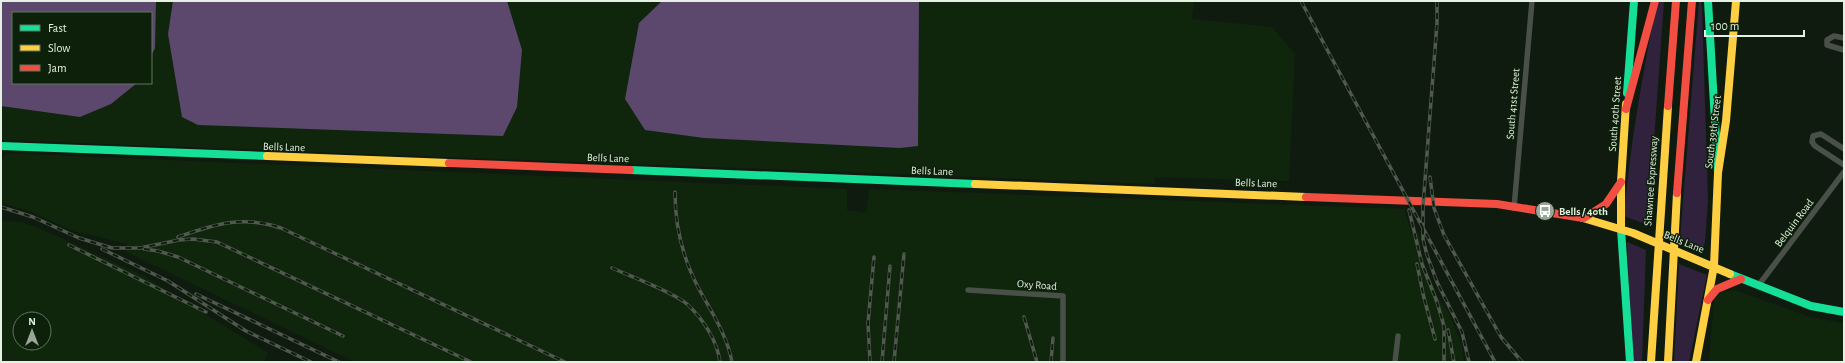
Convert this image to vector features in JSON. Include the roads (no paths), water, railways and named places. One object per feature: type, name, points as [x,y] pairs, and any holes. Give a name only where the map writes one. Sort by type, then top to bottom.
[{"type":"main road","name":"South 40th Street","points":[[1630,362],[1621,229],[1621,182],[1634,1]]},
{"type":"main road","points":[[1626,109],[1655,1]]},
{"type":"main road","name":"Shawnee Expressway","points":[[1651,362],[1658,223],[1676,1]]},
{"type":"main road","points":[[1668,362],[1674,227],[1692,1]]},
{"type":"main road","points":[[1708,1],[1718,174]]},
{"type":"main road","name":"South 39th Street","points":[[1696,362],[1714,266],[1718,174],[1726,121],[1736,1]]},
{"type":"main road","name":"Bells Lane","points":[[1,146],[1498,204],[1514,208],[1584,218],[1621,229],[1714,266],[1740,279],[1811,306],[1844,312]]},
{"type":"main road","points":[[1584,218],[1601,209],[1610,202],[1621,182]]},
{"type":"main road","points":[[1708,300],[1717,289],[1740,279]]},
{"type":"street","name":"South 41st Street","points":[[1514,208],[1532,1]]},
{"type":"street","points":[[1844,38],[1834,36],[1827,40],[1827,44],[1832,47],[1844,50]]},
{"type":"street","points":[[1844,150],[1821,134],[1814,136],[1812,142],[1815,146],[1844,165]]},
{"type":"street","name":"Belquin Road","points":[[1758,286],[1844,172]]},
{"type":"street","name":"Oxy Road","points":[[968,290],[1064,296],[1063,362]]},
{"type":"street","points":[[1395,362],[1398,336]]},
{"type":"railway","points":[[1301,1],[1495,362]]},
{"type":"railway","points":[[1437,1],[1437,23],[1423,206],[1423,239],[1437,282],[1462,332],[1469,362]]},
{"type":"railway","points":[[1430,177],[1434,208],[1444,235],[1501,337],[1522,362]]},
{"type":"railway","points":[[675,192],[678,230],[688,266],[723,333],[732,362]]},
{"type":"railway","points":[[1,207],[33,217],[79,238],[112,248],[140,248],[179,240],[193,239],[217,242],[471,362]]},
{"type":"railway","points":[[1409,210],[1422,264],[1437,302],[1444,326],[1444,362]]},
{"type":"railway","points":[[178,237],[204,228],[229,223],[254,222],[281,228],[565,362]]},
{"type":"railway","points":[[69,245],[206,312]]},
{"type":"railway","points":[[102,249],[168,281],[246,331],[311,362]]},
{"type":"railway","points":[[144,249],[158,251],[178,257],[343,336]]},
{"type":"railway","points":[[894,362],[904,254]]},
{"type":"railway","points":[[870,362],[868,323],[874,257]]},
{"type":"railway","points":[[1417,264],[1435,339]]},
{"type":"railway","points":[[882,362],[890,266]]},
{"type":"railway","points":[[612,268],[662,289],[687,304],[704,323],[708,330],[716,346],[720,362]]},
{"type":"railway","points":[[196,294],[339,362]]},
{"type":"railway","points":[[1024,317],[1037,362]]},
{"type":"railway","points":[[1448,330],[1454,362]]},
{"type":"railway","points":[[1051,362],[1053,338]]},
{"type":"place","name":"Bells / 40th","points":[[1545,211]]}]
